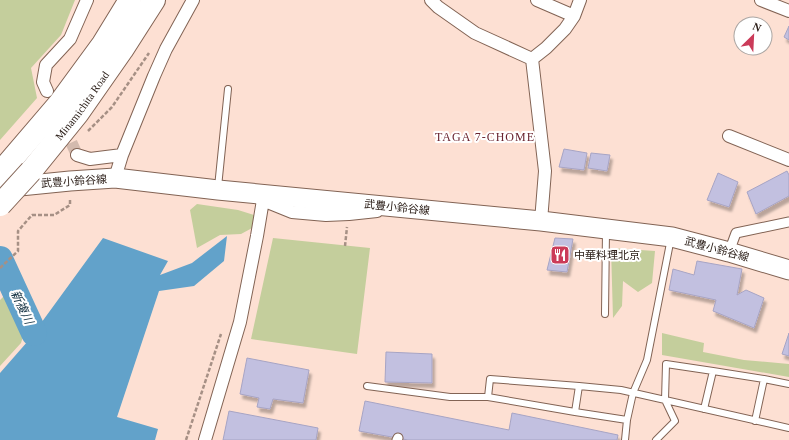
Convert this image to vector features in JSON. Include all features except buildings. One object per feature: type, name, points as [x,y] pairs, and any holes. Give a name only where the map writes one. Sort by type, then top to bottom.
[{"type":"highway","name":"Minamichita Road","points":[[6,167],[59,104],[103,44],[130,0]]},
{"type":"highway","name":"Minamichita Road","points":[[0,205],[78,113],[122,50],[154,0]]},
{"type":"main road","name":"武豊小鈴谷線","points":[[0,188],[70,180],[115,178],[240,192],[263,197],[541,221],[672,237],[789,270]]},
{"type":"street","points":[[47,91],[43,82],[46,65],[70,39],[87,0]]},
{"type":"street","points":[[115,178],[122,155],[166,49],[193,0]]},
{"type":"street","points":[[431,0],[475,33],[532,59]]},
{"type":"street","points":[[537,0],[574,16]]},
{"type":"street","points":[[532,59],[546,48],[565,29],[574,16],[580,0]]},
{"type":"street","points":[[761,0],[789,11]]},
{"type":"street","points":[[532,59],[545,171],[541,221]]},
{"type":"street","points":[[729,136],[789,160]]},
{"type":"street","points":[[77,155],[90,159],[122,155]]},
{"type":"street","points":[[205,440],[240,322],[263,197],[292,212],[326,215],[402,208]]},
{"type":"street","points":[[729,252],[736,234],[789,222]]},
{"type":"lane","points":[[218,190],[228,89]]},
{"type":"lane","points":[[605,314],[606,229]]},
{"type":"lane","points":[[625,440],[627,420],[634,393],[647,360],[672,237]]},
{"type":"lane","points":[[656,440],[675,421],[665,400],[666,364],[789,384]]},
{"type":"lane","points":[[704,409],[713,371]]},
{"type":"lane","points":[[488,397],[490,379],[621,390],[789,428]]},
{"type":"lane","points":[[755,420],[764,379]]},
{"type":"lane","points":[[367,386],[450,397],[488,397],[627,420]]},
{"type":"lane","points":[[575,412],[579,386]]},
{"type":"path","points":[[87,132],[112,107],[149,52]]},
{"type":"path","points":[[0,268],[18,251],[18,231],[32,215],[54,214],[70,205],[70,180]]},
{"type":"path","points":[[345,246],[349,214]]},
{"type":"path","points":[[186,440],[222,332]]},
{"type":"green space","points":[[0,0],[75,0],[61,35],[31,68],[37,98],[0,140]]},
{"type":"green space","points":[[197,204],[238,210],[254,215],[254,227],[241,234],[220,235],[197,248],[190,210]]},
{"type":"green space","points":[[273,238],[370,248],[357,354],[251,339]]},
{"type":"green space","points":[[611,248],[655,251],[652,283],[638,292],[623,281],[622,306],[613,318]]},
{"type":"green space","points":[[6,294],[26,327],[21,343],[0,366],[0,300]]},
{"type":"green space","points":[[662,333],[704,343],[703,352],[744,360],[789,364],[789,377],[662,355]]},
{"type":"water","points":[[227,236],[224,261],[194,286],[159,291],[117,417],[158,429],[155,440],[0,440],[0,373],[28,341],[103,238],[168,261],[160,275],[192,263]]},
{"type":"waterway","name":"新複川","points":[[0,259],[34,333]]},
{"type":"tunnel","points":[[64,126],[77,155]]},
{"type":"place","name":"中華料理北京","points":[[560,255]]},
{"type":"district","name":"TAGA 7-CHOME","points":[[485,137]]}]
